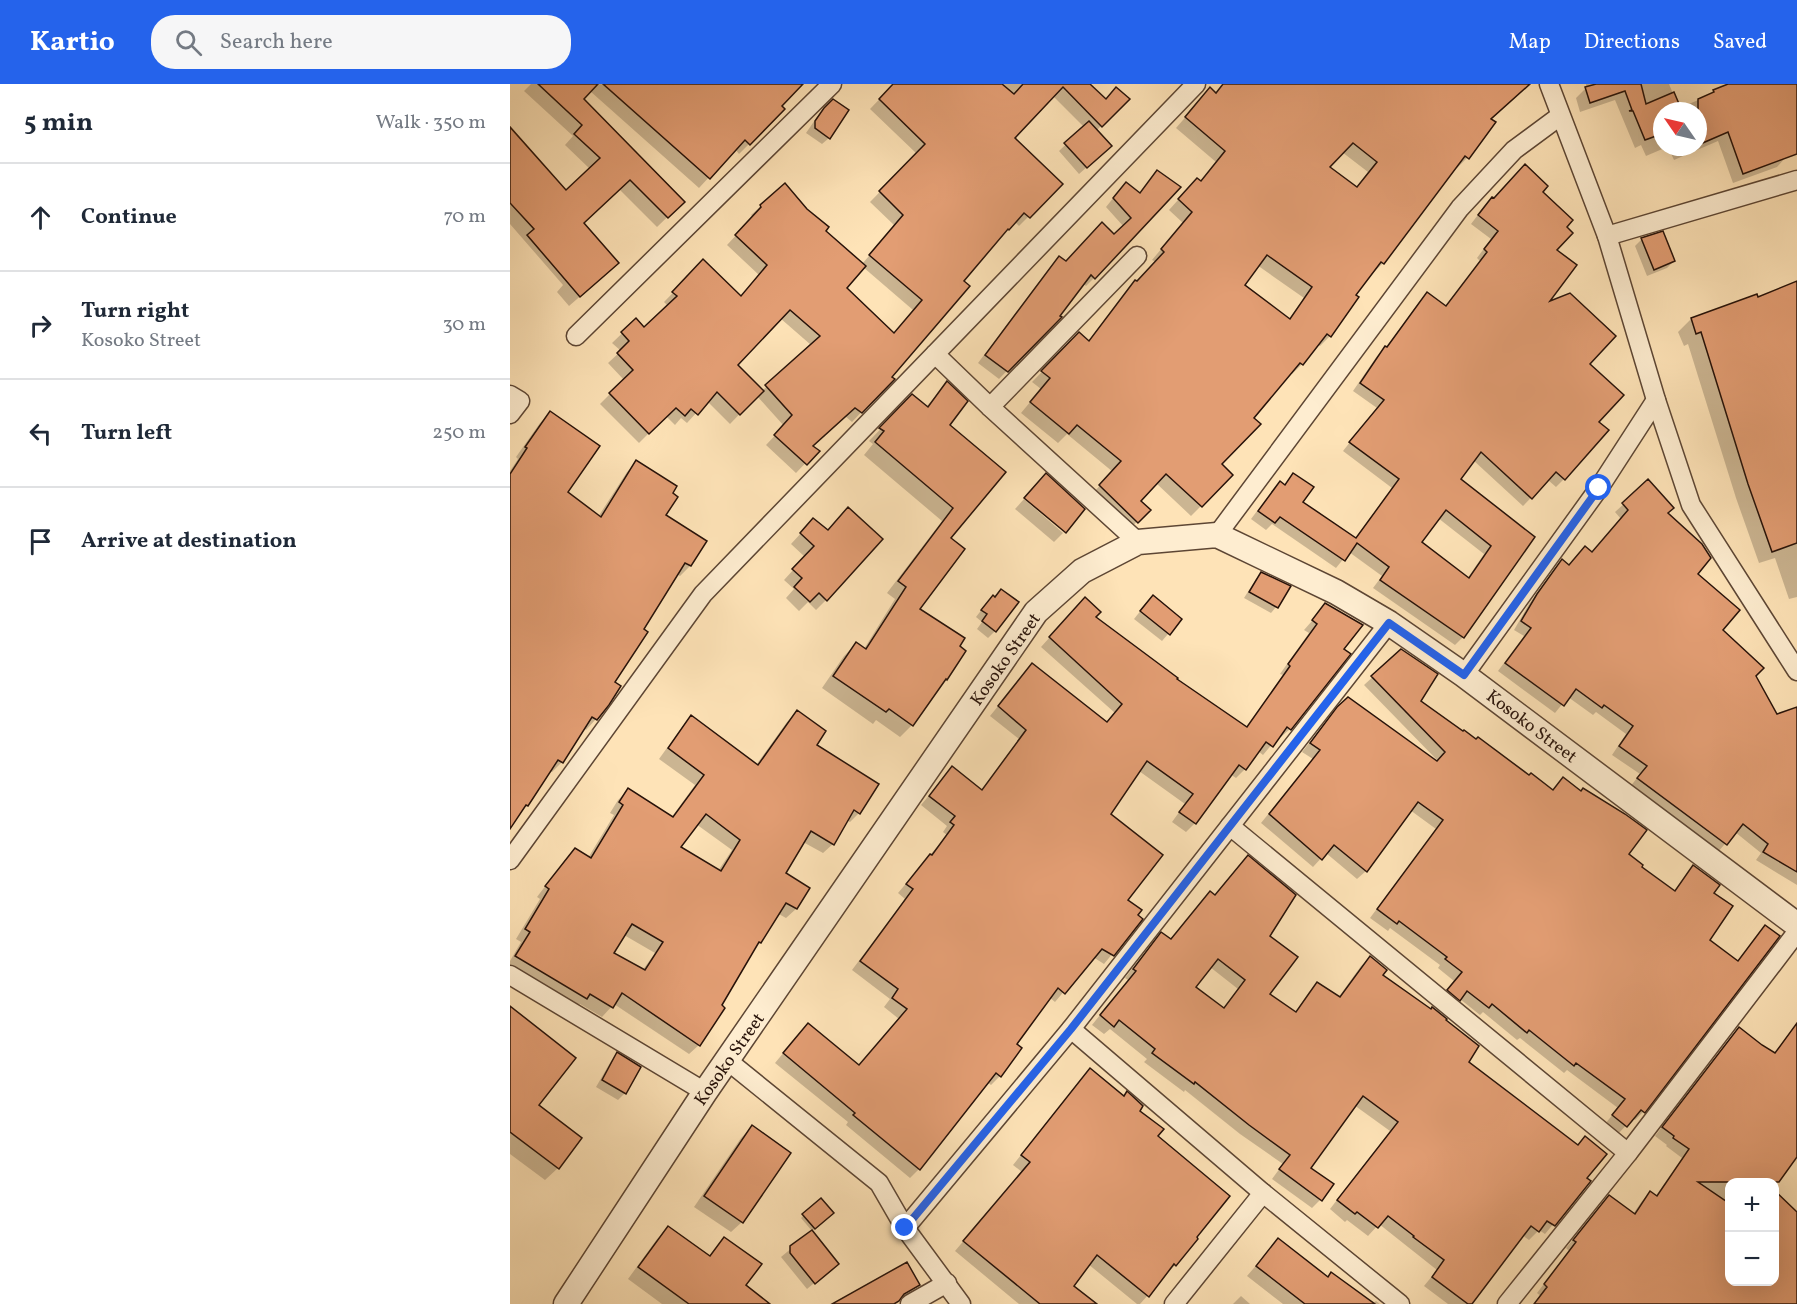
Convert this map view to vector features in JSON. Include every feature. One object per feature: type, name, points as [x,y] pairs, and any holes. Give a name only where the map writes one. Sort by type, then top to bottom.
[{"type":"street","points":[[576,336],[832,84]]},
{"type":"street","points":[[510,860],[703,594],[1196,84]]},
{"type":"street","points":[[1549,84],[1607,236],[1656,400],[1691,505],[1797,671]]},
{"type":"street","points":[[1217,535],[1460,208],[1514,150],[1560,116]]},
{"type":"street","points":[[1607,236],[1797,180]]},
{"type":"street","points":[[990,407],[1137,256]]},
{"type":"street","points":[[935,354],[1138,542]]},
{"type":"street","points":[[510,395],[520,401],[510,414]]},
{"type":"street","points":[[1464,675],[1599,488],[1656,400]]},
{"type":"street","name":"Kosoko Street","points":[[566,1304],[705,1092],[1036,612],[1082,571],[1138,542],[1217,535],[1336,592],[1389,623],[1464,675],[1797,925]]},
{"type":"street","points":[[905,1228],[1071,1029],[1389,623]]},
{"type":"street","points":[[1230,826],[1628,1153]]},
{"type":"street","points":[[1507,1304],[1628,1153],[1797,932]]},
{"type":"street","points":[[510,975],[705,1092]]},
{"type":"street","points":[[1071,1029],[1263,1193],[1400,1304]]},
{"type":"street","points":[[728,1061],[879,1183],[905,1228],[961,1304]]},
{"type":"street","points":[[1174,1304],[1263,1193]]},
{"type":"street","points":[[910,1304],[946,1283]]},
{"type":"building","points":[[538,84],[598,84],[584,99],[685,202],[668,218],[630,180],[584,223],[619,263],[580,297],[527,235],[534,229],[510,203],[510,127],[566,190],[600,158],[574,134],[582,125]]},
{"type":"building","points":[[603,84],[803,84],[782,106],[785,109],[750,145],[745,140],[710,179]]},
{"type":"building","points":[[893,84],[1002,84],[1014,94],[1023,84],[1090,84],[1106,99],[1116,87],[1130,99],[1102,127],[1063,87],[1015,138],[1063,184],[1030,218],[1024,213],[1008,229],[964,281],[970,286],[892,377],[895,379],[862,413],[855,408],[813,446],[820,451],[807,465],[774,435],[792,415],[765,385],[820,336],[790,310],[738,365],[764,391],[740,415],[717,392],[698,415],[691,409],[685,416],[676,408],[649,434],[609,393],[633,370],[617,353],[629,341],[621,332],[636,318],[644,327],[677,296],[672,292],[703,259],[741,296],[767,265],[735,235],[761,207],[760,205],[785,183],[807,209],[829,227],[826,231],[866,266],[847,288],[894,333],[922,300],[869,255],[903,215],[879,191],[925,144],[879,99]]},
{"type":"building","points":[[1223,84],[1530,84],[1491,119],[1496,122],[1469,159],[1465,156],[1384,264],[1381,262],[1356,295],[1359,297],[1331,337],[1327,334],[1303,365],[1300,363],[1254,418],[1261,424],[1222,464],[1233,475],[1202,507],[1166,474],[1141,501],[1151,510],[1138,523],[1099,485],[1121,461],[1077,425],[1069,434],[1030,402],[1050,378],[1041,371],[1079,332],[1089,341],[1135,280],[1137,281],[1164,252],[1161,249],[1192,212],[1178,199],[1197,178],[1201,181],[1225,151],[1185,117],[1210,87],[1216,93]],"holes":[[[1353,143],[1377,162],[1357,187],[1330,167]],[[1267,255],[1312,287],[1290,319],[1245,285]]]},
{"type":"building","points":[[1596,84],[1641,84],[1646,104],[1674,92],[1678,102],[1653,102],[1653,137],[1645,140],[1633,111],[1629,111],[1632,110],[1625,91],[1590,103],[1585,87]]},
{"type":"building","points":[[1728,84],[1797,84],[1797,154],[1743,174],[1728,132],[1707,141],[1707,102],[1698,102],[1698,99],[1714,92],[1713,90]]},
{"type":"building","points":[[833,99],[849,110],[830,139],[815,128],[815,121]]},
{"type":"building","points":[[1089,121],[1112,146],[1087,168],[1064,143]]},
{"type":"building","points":[[1525,164],[1548,186],[1543,192],[1573,220],[1567,227],[1573,233],[1557,250],[1577,265],[1550,301],[1570,293],[1616,336],[1590,364],[1624,395],[1599,422],[1609,430],[1565,480],[1556,472],[1532,499],[1481,452],[1461,479],[1535,537],[1464,638],[1380,580],[1389,567],[1357,543],[1345,561],[1280,517],[1275,523],[1258,511],[1280,481],[1285,485],[1293,473],[1314,487],[1303,502],[1356,538],[1399,479],[1349,442],[1384,400],[1360,383],[1385,346],[1387,347],[1427,292],[1446,306],[1487,252],[1484,249],[1498,231],[1478,215],[1492,197],[1494,198]],"holes":[[[1446,510],[1491,546],[1469,578],[1422,542]]]},
{"type":"building","points":[[1157,170],[1181,187],[1095,279],[1091,275],[1060,316],[1062,317],[1008,372],[985,355],[1059,256],[1066,261],[1102,222],[1114,234],[1131,218],[1113,198],[1126,182],[1140,193]]},
{"type":"building","points":[[1663,231],[1675,261],[1654,270],[1641,238]]},
{"type":"building","points":[[1797,281],[1797,543],[1772,552],[1748,484],[1701,332],[1696,334],[1691,318],[1757,294],[1758,297]]},
{"type":"building","points":[[947,381],[968,401],[950,425],[1006,472],[951,538],[965,549],[920,609],[965,638],[960,646],[966,651],[913,726],[889,709],[886,712],[833,676],[856,642],[866,649],[906,587],[898,581],[953,508],[875,442],[884,431],[879,428],[912,394],[928,407]]},
{"type":"building","points":[[550,411],[600,446],[568,492],[601,517],[636,460],[677,486],[673,493],[678,497],[666,515],[707,541],[691,566],[685,563],[644,629],[648,632],[615,682],[621,686],[609,705],[597,720],[592,717],[563,763],[558,760],[510,829],[510,474],[527,448],[525,447]]},
{"type":"building","points":[[1046,473],[1085,509],[1066,533],[1024,498]]},
{"type":"building","points":[[1648,479],[1674,508],[1668,513],[1702,544],[1711,558],[1698,574],[1740,610],[1723,630],[1764,668],[1756,676],[1777,714],[1797,707],[1797,872],[1763,852],[1768,844],[1743,824],[1727,845],[1637,778],[1647,766],[1619,746],[1633,726],[1604,705],[1602,708],[1576,689],[1564,706],[1505,663],[1531,628],[1521,621],[1562,559],[1569,565],[1585,546],[1592,552],[1628,510],[1622,503]]},
{"type":"building","points":[[848,507],[883,539],[827,601],[819,593],[810,602],[794,587],[802,578],[792,569],[814,546],[800,533],[813,518],[828,530]]},
{"type":"building","points":[[1261,572],[1291,586],[1278,608],[1249,592]]},
{"type":"building","points":[[1001,589],[1019,602],[996,632],[982,621],[987,614],[981,610]]},
{"type":"building","points":[[1153,595],[1182,619],[1170,635],[1140,611]]},
{"type":"building","points":[[1085,597],[1101,612],[1096,617],[1177,679],[1247,727],[1317,624],[1312,620],[1325,603],[1363,625],[1344,649],[1351,654],[1291,730],[1287,727],[1273,747],[1266,742],[1246,770],[1239,765],[1196,824],[1179,812],[1193,794],[1147,761],[1111,814],[1163,855],[1128,900],[1142,910],[1138,915],[1143,919],[1114,956],[1102,949],[1065,994],[1058,988],[1017,1044],[1022,1048],[1001,1077],[996,1073],[920,1170],[783,1053],[808,1023],[859,1065],[907,1009],[892,998],[898,989],[860,961],[913,889],[906,884],[930,854],[932,855],[954,825],[950,822],[955,816],[929,796],[952,766],[982,790],[1026,730],[998,706],[1032,663],[1107,722],[1122,704],[1049,637]]},
{"type":"building","points":[[1401,649],[1438,674],[1421,701],[1463,731],[1476,739],[1478,737],[1553,790],[1563,777],[1581,791],[1583,788],[1647,830],[1629,854],[1643,865],[1642,867],[1675,891],[1693,865],[1720,885],[1714,893],[1733,906],[1710,940],[1738,961],[1765,925],[1780,936],[1645,1113],[1641,1110],[1627,1127],[1612,1115],[1625,1099],[1576,1063],[1574,1066],[1529,1030],[1527,1033],[1492,1004],[1489,1008],[1467,991],[1460,1001],[1447,990],[1462,972],[1445,959],[1447,957],[1399,921],[1397,924],[1377,909],[1443,820],[1418,802],[1367,872],[1334,845],[1322,860],[1269,814],[1320,750],[1310,743],[1337,707],[1348,697],[1437,761],[1445,752],[1371,676]]},
{"type":"building","points":[[797,710],[826,731],[817,745],[879,784],[860,814],[854,810],[834,845],[811,831],[786,873],[810,888],[797,909],[786,903],[761,943],[759,942],[722,1005],[725,1008],[700,1046],[622,993],[613,1008],[590,994],[587,999],[515,956],[530,932],[525,929],[549,889],[545,886],[575,848],[591,858],[623,805],[619,802],[628,788],[673,817],[704,775],[668,748],[691,715],[758,765]],"holes":[[[706,814],[740,840],[721,871],[681,847]],[[632,924],[663,942],[645,970],[614,953]]]},
{"type":"building","points":[[1248,855],[1296,895],[1270,936],[1298,957],[1270,994],[1296,1012],[1317,982],[1340,997],[1370,956],[1387,970],[1383,975],[1431,1009],[1432,1007],[1479,1046],[1469,1062],[1578,1145],[1585,1136],[1607,1154],[1587,1178],[1591,1181],[1555,1226],[1547,1221],[1539,1232],[1531,1226],[1472,1304],[1468,1304],[1432,1277],[1444,1260],[1414,1236],[1388,1216],[1378,1228],[1337,1200],[1398,1122],[1363,1096],[1311,1168],[1334,1184],[1322,1201],[1279,1169],[1290,1155],[1195,1082],[1194,1084],[1152,1053],[1155,1049],[1119,1020],[1114,1027],[1100,1015],[1136,971],[1133,969],[1161,932],[1171,939],[1210,891],[1215,895]],"holes":[[[1218,959],[1245,980],[1224,1008],[1196,987]]]},
{"type":"building","points":[[510,1006],[576,1058],[539,1105],[582,1138],[559,1169],[510,1132]]},
{"type":"building","points":[[1797,1023],[1797,1157],[1779,1182],[1779,1178],[1725,1178],[1725,1182],[1698,1182],[1725,1201],[1725,1286],[1779,1286],[1779,1195],[1797,1212],[1797,1304],[1534,1304],[1547,1287],[1544,1284],[1576,1242],[1573,1240],[1609,1195],[1635,1214],[1650,1191],[1657,1196],[1689,1149],[1662,1127],[1739,1027],[1775,1053]]},
{"type":"building","points":[[617,1052],[641,1067],[626,1094],[602,1080]]},
{"type":"building","points":[[1090,1068],[1124,1096],[1127,1091],[1143,1106],[1140,1111],[1164,1129],[1158,1136],[1230,1196],[1197,1237],[1198,1239],[1176,1266],[1174,1264],[1149,1297],[1097,1255],[1074,1286],[1097,1304],[1040,1304],[963,1241],[1030,1162],[1021,1155]]},
{"type":"building","points":[[752,1125],[791,1153],[743,1223],[704,1196]]},
{"type":"building","points":[[821,1198],[834,1213],[815,1229],[802,1214]]},
{"type":"building","points":[[668,1226],[710,1256],[724,1237],[762,1264],[746,1285],[770,1304],[689,1304],[638,1267]]},
{"type":"building","points":[[812,1230],[839,1264],[815,1284],[790,1253],[790,1246]]},
{"type":"building","points":[[1278,1238],[1328,1277],[1331,1272],[1375,1304],[1305,1304],[1256,1266]]},
{"type":"building","points":[[907,1262],[920,1285],[904,1294],[894,1304],[832,1304]]},
{"type":"route","points":[[905,1228],[1071,1029],[1389,623],[1464,675],[1599,488]]}]
